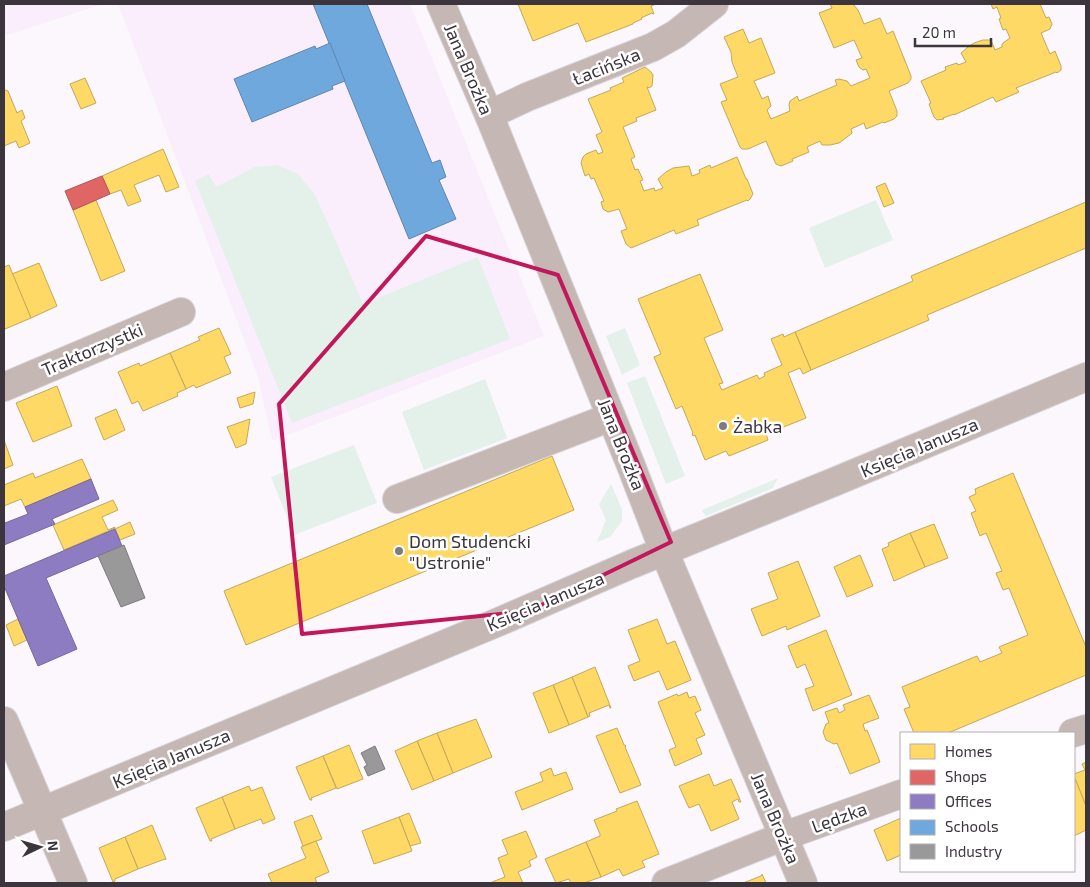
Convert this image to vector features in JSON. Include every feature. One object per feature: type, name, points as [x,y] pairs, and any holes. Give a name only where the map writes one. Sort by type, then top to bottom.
[{"type":"street","name":"Jana Brożka","points":[[441,4],[489,115],[646,501],[664,551],[803,883]]},
{"type":"street","name":"Łacińska","points":[[489,115],[527,97],[653,47],[676,34],[714,4]]},
{"type":"street","name":"Traktorzystki","points":[[4,386],[180,312]]},
{"type":"street","name":"Księcia Janusza","points":[[4,827],[1086,376]]},
{"type":"street","points":[[397,499],[611,417]]},
{"type":"street","points":[[4,721],[73,883]]},
{"type":"street","name":"Lędzka","points":[[666,883],[784,836],[900,794]]},
{"type":"highlighted area","points":[[426,236],[558,275],[671,542],[529,611],[302,634],[279,404]]},
{"type":"shaded area","points":[[4,4],[103,4],[4,36]]},
{"type":"shaded area","points":[[117,4],[410,4],[544,336],[272,441],[258,377]]},
{"type":"shaded area","points":[[277,165],[298,174],[314,193],[363,304],[478,257],[510,339],[292,423],[195,181],[209,174],[216,187],[255,167]]},
{"type":"shaded area","points":[[876,200],[893,240],[825,268],[809,228]]},
{"type":"shaded area","points":[[625,328],[640,365],[622,375],[606,336]]},
{"type":"shaded area","points":[[645,376],[685,476],[666,484],[627,383]]},
{"type":"shaded area","points":[[485,379],[507,438],[424,470],[402,412]]},
{"type":"shaded area","points":[[354,445],[377,503],[294,535],[271,477]]},
{"type":"shaded area","points":[[778,478],[773,488],[706,516],[702,510]]},
{"type":"shaded area","points":[[611,484],[622,509],[622,521],[610,537],[597,542],[606,520],[599,504]]},
{"type":"building: Homes","points":[[518,4],[656,4],[651,6],[654,14],[652,13],[633,24],[586,42],[578,23],[533,41]]},
{"type":"building: Homes","points":[[830,4],[853,4],[864,24],[880,18],[887,34],[893,31],[911,76],[908,83],[889,91],[897,111],[897,116],[894,119],[866,129],[864,123],[851,129],[852,133],[839,143],[822,145],[820,141],[807,147],[809,152],[781,166],[776,164],[766,141],[748,149],[742,149],[721,102],[727,100],[720,84],[738,77],[732,62],[731,52],[724,37],[743,29],[749,43],[761,38],[775,73],[754,81],[762,99],[768,96],[771,106],[767,110],[771,119],[790,111],[790,101],[797,96],[799,101],[837,85],[835,80],[847,81],[851,86],[870,78],[866,69],[863,70],[859,67],[856,60],[862,58],[854,40],[834,48],[819,13],[832,8]]},
{"type":"building: Homes","points":[[991,4],[1040,4],[1046,18],[1049,17],[1052,24],[1050,29],[1041,33],[1050,54],[1055,51],[1061,70],[1016,88],[1019,92],[996,102],[993,97],[954,115],[937,120],[934,117],[929,104],[931,103],[921,81],[946,70],[945,67],[966,62],[961,53],[974,43],[991,40],[995,50],[1002,47],[1003,43],[1010,38],[1006,29],[1003,30],[997,7],[993,9]]},
{"type":"building: Homes","points":[[645,67],[653,75],[652,86],[647,87],[656,110],[636,118],[637,121],[623,127],[635,157],[631,159],[635,170],[638,169],[643,180],[640,181],[644,191],[654,188],[655,191],[663,188],[658,179],[673,168],[689,166],[692,176],[700,173],[699,170],[710,165],[711,168],[737,157],[753,194],[748,201],[697,220],[699,225],[676,234],[674,230],[631,248],[626,244],[621,231],[627,229],[619,209],[608,212],[603,209],[601,202],[604,201],[594,178],[591,179],[589,174],[585,176],[581,163],[586,154],[596,150],[598,154],[603,152],[596,135],[602,132],[588,99],[611,90],[610,88],[624,82],[622,78]]},
{"type":"building: Homes","points":[[85,78],[96,103],[81,109],[70,84]]},
{"type":"building: Homes","points":[[6,90],[17,113],[22,110],[25,118],[21,121],[30,143],[19,148],[16,141],[4,146],[4,91]]},
{"type":"building: Homes","points":[[163,149],[179,187],[166,192],[159,175],[134,185],[141,201],[128,206],[121,190],[110,194],[102,176]]},
{"type":"building: Homes","points":[[885,183],[894,203],[884,207],[876,187]]},
{"type":"building: Homes","points":[[96,200],[125,271],[101,281],[73,210]]},
{"type":"building: Homes","points":[[1086,202],[1086,248],[927,315],[929,320],[811,370],[795,332],[913,281],[911,276]]},
{"type":"building: Homes","points":[[39,263],[57,306],[31,318],[12,274]]},
{"type":"building: Homes","points":[[9,265],[31,318],[5,329],[4,267]]},
{"type":"building: Homes","points":[[700,274],[723,330],[704,338],[723,383],[719,384],[722,390],[757,375],[759,379],[765,376],[764,373],[782,365],[771,339],[783,334],[784,337],[795,332],[811,370],[803,374],[800,368],[788,373],[806,418],[766,434],[768,440],[729,456],[726,451],[705,460],[695,435],[693,436],[692,434],[682,406],[676,409],[654,357],[661,354],[638,299]]},
{"type":"building: Homes","points":[[219,328],[231,354],[224,357],[231,373],[196,388],[194,385],[186,389],[170,353],[200,340],[198,337]]},
{"type":"building: Homes","points":[[170,353],[186,389],[177,393],[178,396],[143,411],[138,401],[132,404],[118,372],[139,363],[140,366]]},
{"type":"building: Homes","points":[[57,386],[72,426],[33,442],[16,403]]},
{"type":"building: Homes","points":[[255,392],[253,404],[240,408],[237,398]]},
{"type":"building: Homes","points":[[116,409],[125,430],[104,440],[95,418]]},
{"type":"building: Homes","points":[[250,419],[246,444],[236,448],[227,427]]},
{"type":"building: Homes","points":[[4,440],[13,465],[4,469]]},
{"type":"building: Homes","name":"Dom Studencki \"Ustronie\"","points":[[552,456],[574,510],[246,645],[224,591]]},
{"type":"building: Homes","points":[[82,459],[91,479],[25,507],[21,499],[4,506],[4,485],[33,473],[35,478]]},
{"type":"building: Homes","points":[[1013,473],[1086,647],[1086,675],[950,732],[914,732],[904,709],[910,707],[902,687],[977,656],[980,662],[1002,653],[999,647],[1028,635],[1009,588],[1003,590],[996,573],[1002,571],[986,533],[980,536],[971,513],[976,511],[969,497],[976,494],[975,489]]},
{"type":"building: Homes","points":[[113,500],[118,510],[102,517],[108,530],[115,528],[64,550],[53,525]]},
{"type":"building: Homes","points":[[130,522],[135,534],[120,540],[115,529]]},
{"type":"building: Homes","points":[[934,524],[948,558],[925,567],[910,533]]},
{"type":"building: Homes","points":[[910,533],[925,567],[894,581],[882,549],[889,546],[888,543]]},
{"type":"building: Homes","points":[[860,555],[873,586],[847,597],[834,567]]},
{"type":"building: Homes","points":[[798,561],[820,616],[787,630],[786,626],[762,636],[751,609],[778,599],[768,573]]},
{"type":"building: Homes","points":[[18,619],[27,640],[14,646],[6,625]]},
{"type":"building: Homes","points":[[657,619],[667,644],[675,641],[691,680],[667,690],[659,671],[634,681],[628,666],[640,661],[628,630]]},
{"type":"building: Homes","points":[[826,630],[852,695],[813,711],[805,689],[814,686],[805,664],[797,668],[788,646]]},
{"type":"building: Homes","points":[[595,667],[611,708],[609,705],[589,713],[590,716],[588,717],[572,677]]},
{"type":"building: Homes","points":[[572,677],[588,717],[569,725],[553,685]]},
{"type":"building: Homes","points":[[553,685],[569,725],[549,733],[533,693]]},
{"type":"building: Homes","points":[[687,692],[689,698],[695,696],[701,710],[695,713],[705,735],[696,739],[702,754],[675,766],[669,750],[676,747],[658,702]]},
{"type":"building: Homes","points":[[869,695],[879,718],[863,724],[880,762],[850,774],[837,743],[834,744],[826,740],[823,732],[826,724],[829,723],[825,712],[837,708],[839,713],[845,710],[843,705]]},
{"type":"building: Homes","points":[[476,719],[492,757],[453,773],[437,733]]},
{"type":"building: Homes","points":[[617,728],[641,785],[620,793],[596,736]]},
{"type":"building: Homes","points":[[437,733],[453,773],[434,781],[417,741]]},
{"type":"building: Homes","points":[[417,741],[434,781],[412,790],[395,751]]},
{"type":"building: Homes","points":[[349,745],[363,779],[337,789],[323,756]]},
{"type":"building: Homes","points":[[323,756],[336,788],[310,800],[296,767]]},
{"type":"building: Homes","points":[[1086,762],[1086,806],[1075,778],[1075,774],[1085,770],[1082,764]]},
{"type":"building: Homes","points":[[551,768],[554,776],[566,772],[573,789],[522,810],[515,792],[543,781],[540,773]]},
{"type":"building: Homes","points":[[709,774],[714,786],[731,779],[741,802],[738,799],[732,802],[739,819],[711,831],[699,804],[689,808],[679,786]]},
{"type":"building: Homes","points":[[1075,778],[1086,806],[1086,830],[1075,836]]},
{"type":"building: Homes","points":[[249,786],[251,791],[262,787],[275,819],[263,824],[261,819],[235,829],[222,797]]},
{"type":"building: Homes","points":[[222,797],[235,829],[210,841],[196,808]]},
{"type":"building: Homes","points":[[637,801],[659,854],[642,861],[645,867],[623,876],[619,869],[601,877],[586,842],[600,836],[594,820]]},
{"type":"building: Homes","points":[[409,813],[421,843],[410,846],[399,817]]},
{"type":"building: Homes","points":[[312,815],[322,839],[303,846],[294,822]]},
{"type":"building: Homes","points":[[399,817],[412,851],[374,864],[362,831]]},
{"type":"building: Homes","points":[[900,818],[900,855],[887,861],[874,830]]},
{"type":"building: Homes","points":[[152,825],[166,859],[138,869],[125,837]]},
{"type":"building: Homes","points":[[526,831],[537,857],[529,861],[531,866],[518,872],[523,883],[492,883],[505,877],[498,858],[508,854],[502,840]]},
{"type":"building: Homes","points":[[125,837],[138,869],[115,879],[113,882],[99,848]]},
{"type":"building: Homes","points":[[316,841],[329,872],[315,878],[317,883],[272,883],[268,874],[306,858],[301,847]]},
{"type":"building: Homes","points":[[586,842],[601,877],[584,883],[571,883],[569,879],[556,883],[545,859]]},
{"type":"building: Homes","points":[[762,874],[766,883],[743,883],[761,876]]},
{"type":"building: Shops","points":[[102,176],[110,194],[73,210],[65,191]]},
{"type":"building: Offices","points":[[91,479],[99,499],[52,519],[55,524],[4,545],[4,521],[5,523],[28,514],[25,507]]},
{"type":"building: Offices","points":[[115,529],[122,546],[46,578],[77,649],[38,666],[4,586],[4,576]]},
{"type":"building: Schools","points":[[313,4],[367,4],[432,163],[440,160],[446,177],[439,180],[456,219],[409,239]]},
{"type":"building: Schools","points":[[330,43],[345,81],[332,86],[333,89],[252,122],[234,79],[315,46],[316,49]]},
{"type":"building: Industry","points":[[124,545],[145,598],[121,607],[98,556]]},
{"type":"building: Industry","points":[[375,746],[385,769],[368,776],[364,767],[367,765],[361,753]]},
{"type":"place","name":"Żabka","points":[[723,426]]},
{"type":"place","name":"Dom Studencki \"Ustronie\"","points":[[399,551]]}]
